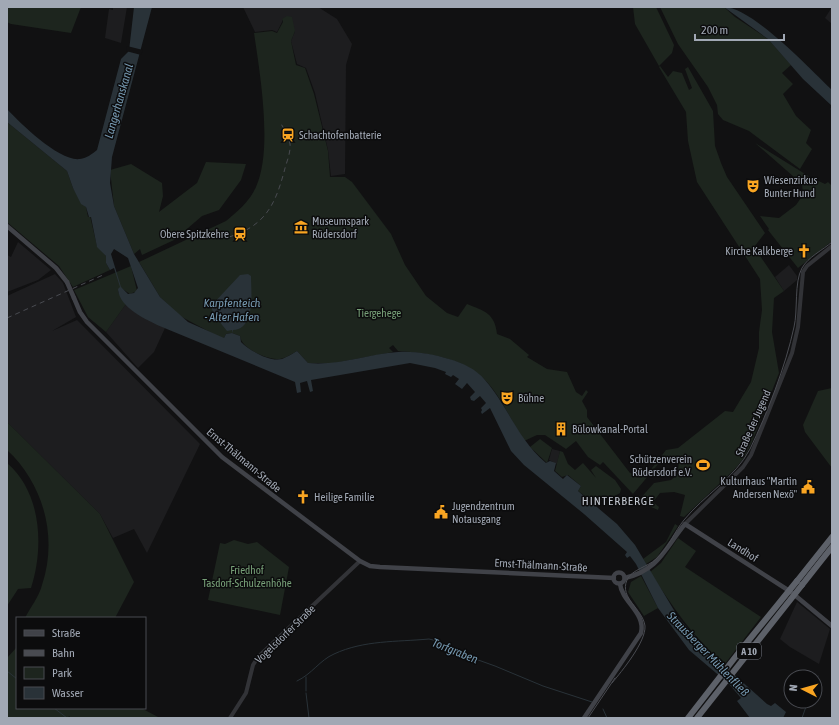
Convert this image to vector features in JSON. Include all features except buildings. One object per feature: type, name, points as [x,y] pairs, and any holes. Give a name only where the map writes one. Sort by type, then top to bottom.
[{"type":"highway","name":"A 10","points":[[697,718],[832,537]]},
{"type":"highway","name":"A 10","points":[[688,718],[799,583],[832,547]]},
{"type":"main road","name":"Ernst-Thälmann-Straße","points":[[7,226],[56,268],[67,282],[80,312],[87,322],[222,457],[360,561],[370,566],[380,567],[614,578]]},
{"type":"main road","name":"Straße der Jugend","points":[[625,578],[634,576],[660,560],[684,524]]},
{"type":"main road","name":"Landhof","points":[[684,524],[792,592],[832,626]]},
{"type":"main road","points":[[584,718],[638,639],[642,629],[640,620],[620,584],[616,582],[614,578],[616,573],[620,572],[625,578],[620,584]]},
{"type":"street","name":"Straße der Jugend","points":[[684,524],[743,467],[754,449],[792,352],[798,327],[802,273],[807,266],[832,246]]},
{"type":"street","name":"Vogelsdorfer Straße","points":[[230,718],[246,693],[253,665],[258,657],[360,561]]},
{"type":"shaded area","points":[[113,7],[127,7],[121,43],[105,38],[109,9],[113,10]]},
{"type":"shaded area","points":[[243,7],[318,7],[337,19],[352,44],[346,65],[345,174],[331,176],[328,150],[315,93],[306,68],[297,64],[291,41],[295,31],[282,19],[277,32],[272,30],[255,32]]},
{"type":"shaded area","points":[[832,7],[832,24],[825,18]]},
{"type":"shaded area","points":[[18,242],[51,270],[38,280],[7,292],[7,255],[11,257]]},
{"type":"shaded area","points":[[789,265],[797,276],[797,280],[784,291],[775,277]]},
{"type":"shaded area","points":[[55,274],[63,283],[76,317],[52,331],[77,320],[200,444],[147,553],[134,529],[113,538],[100,514],[7,422],[7,296]]},
{"type":"shaded area","points":[[126,304],[145,318],[165,328],[154,352],[138,368],[106,332]]},
{"type":"shaded area","points":[[552,449],[560,451],[557,464],[549,460]]},
{"type":"shaded area","points":[[797,602],[830,629],[819,664],[790,647],[780,639]]},
{"type":"green space","points":[[7,7],[81,7],[71,33],[11,24],[7,22]]},
{"type":"green space","points":[[633,7],[656,7],[674,45],[672,53],[659,66],[635,24]]},
{"type":"green space","points":[[660,7],[724,7],[735,17],[768,39],[791,65],[782,73],[793,84],[783,94],[796,116],[811,130],[806,143],[812,149],[800,169],[749,131],[723,120],[718,114],[717,105],[708,87],[678,44]]},
{"type":"green space","name":"Museumspark Rüdersdorf","points":[[287,16],[292,17],[295,31],[291,41],[296,65],[305,68],[314,94],[328,151],[330,177],[345,177],[352,182],[391,234],[405,265],[426,296],[447,313],[458,317],[467,304],[483,311],[494,321],[497,334],[510,339],[529,355],[527,357],[547,369],[567,372],[576,392],[582,396],[586,390],[588,392],[582,401],[587,410],[587,417],[630,473],[645,477],[666,450],[678,448],[725,411],[733,412],[751,382],[759,348],[759,332],[762,310],[760,279],[697,182],[688,141],[686,112],[659,67],[660,66],[668,77],[673,71],[682,73],[689,90],[692,88],[685,69],[688,67],[713,111],[715,146],[727,177],[765,233],[754,247],[784,291],[774,298],[772,332],[779,373],[752,442],[744,458],[734,470],[684,517],[680,516],[685,495],[674,492],[660,493],[653,502],[659,507],[658,510],[638,501],[654,483],[671,480],[678,474],[679,456],[665,456],[633,494],[603,462],[600,465],[588,457],[576,441],[566,449],[545,435],[537,435],[524,441],[492,388],[473,370],[462,364],[437,356],[398,351],[393,345],[389,348],[393,352],[334,363],[308,363],[297,351],[281,359],[271,358],[254,352],[244,345],[240,336],[232,333],[226,334],[224,338],[221,338],[180,316],[160,297],[139,262],[226,221],[247,202],[256,187],[261,171],[264,153],[264,111],[254,33],[272,31],[277,33],[283,22],[282,19]]},
{"type":"green space","points":[[7,122],[67,171],[73,188],[86,207],[88,217],[90,216],[97,246],[106,256],[106,263],[110,270],[73,287],[59,266],[7,222]]},
{"type":"green space","points":[[755,143],[810,177],[825,184],[828,182],[832,186],[832,241],[798,268],[768,230],[769,229],[760,216],[779,218],[796,205],[803,195],[802,184]]},
{"type":"green space","points":[[206,162],[246,164],[241,180],[219,210],[202,216],[174,240],[142,255],[140,249],[134,254],[114,206],[110,170],[131,164],[162,183],[163,196],[159,212],[197,183]]},
{"type":"green space","points":[[131,266],[137,291],[130,294],[121,288],[118,292],[126,304],[106,332],[88,317],[74,290]]},
{"type":"green space","points":[[832,388],[832,468],[805,432],[803,425],[818,391]]},
{"type":"green space","points":[[7,422],[100,514],[134,582],[116,617],[26,617],[41,589],[47,567],[48,531],[39,495],[20,464],[7,450]]},
{"type":"green space","points":[[540,439],[552,448],[547,463],[530,447]]},
{"type":"green space","points":[[560,451],[563,452],[568,464],[575,470],[583,463],[596,478],[591,470],[596,466],[615,480],[621,489],[620,493],[611,498],[611,495],[595,503],[578,491],[581,486],[568,475],[562,477],[555,471]]},
{"type":"green space","points":[[7,463],[19,475],[33,505],[37,522],[38,556],[31,588],[18,589],[7,606]]},
{"type":"green space","points":[[675,524],[678,526],[657,557],[646,564],[643,559],[666,542]]},
{"type":"green space","points":[[678,538],[696,551],[685,567],[761,617],[724,665],[703,644],[684,621],[650,572],[661,563]]},
{"type":"green space","name":"Friedhof Tasdorf-Schulzenhöhe","points":[[234,540],[248,544],[257,542],[289,567],[280,615],[208,600],[220,543],[225,544]]},
{"type":"green space","points":[[641,576],[658,608],[644,616],[628,592],[631,582]]},
{"type":"green space","points":[[16,648],[16,709],[143,709],[160,718],[71,718],[69,716],[68,718],[7,718],[7,658]]},
{"type":"water","points":[[134,7],[152,7],[112,157],[110,183],[114,206],[134,254],[160,297],[188,322],[224,338],[226,334],[232,333],[240,336],[241,342],[249,348],[260,355],[271,359],[282,359],[297,351],[308,363],[331,363],[387,353],[411,352],[443,357],[469,367],[481,376],[493,390],[520,433],[536,454],[546,463],[550,461],[556,463],[554,471],[563,479],[567,475],[581,486],[578,491],[617,524],[635,545],[678,617],[710,653],[767,704],[771,706],[775,703],[786,712],[783,718],[750,718],[737,701],[741,698],[729,684],[689,650],[658,608],[636,564],[630,556],[627,558],[625,555],[627,552],[584,514],[524,465],[511,451],[490,408],[482,414],[481,408],[486,403],[480,396],[474,401],[471,400],[470,397],[475,392],[467,383],[462,389],[455,384],[459,379],[453,375],[451,377],[445,374],[446,372],[435,368],[410,363],[311,380],[313,391],[310,392],[307,381],[300,383],[301,392],[297,393],[295,382],[162,327],[128,308],[120,296],[118,289],[120,287],[114,268],[110,270],[106,263],[106,256],[97,247],[91,217],[89,217],[86,207],[81,204],[67,171],[7,122],[7,109],[41,141],[62,155],[80,159],[87,157],[97,150],[121,59],[129,51]],"holes":[[[114,249],[128,258],[138,288],[134,293],[128,294],[121,287],[111,254]]]},
{"type":"water","points":[[724,7],[736,10],[750,17],[796,55],[832,90],[832,106],[803,79],[768,39]]},
{"type":"water","name":"Karpfenteich - Alter Hafen","points":[[248,274],[251,276],[251,309],[249,317],[246,323],[240,328],[233,330],[232,333],[232,330],[227,331],[214,315],[211,306],[240,275]]},
{"type":"pier","points":[[127,46],[143,50],[141,55],[126,51]]},
{"type":"waterway","name":"Torfgraben","points":[[297,681],[307,675],[320,663],[345,649],[381,642],[429,639],[437,641],[456,652],[543,686],[592,702]]},
{"type":"waterway","points":[[7,671],[16,678]]},
{"type":"waterway","points":[[306,677],[306,691]]},
{"type":"waterway","points":[[306,693],[309,718]]},
{"type":"waterway","points":[[55,709],[67,718]]},
{"type":"waterway","name":"Torfgraben","points":[[603,709],[607,718]]},
{"type":"waterway","points":[[802,718],[805,709]]},
{"type":"tram line","points":[[612,683],[633,656],[642,640],[644,633],[645,626],[643,620],[626,592],[625,586],[627,580],[629,576],[653,562],[660,555],[684,520],[701,502],[728,478],[744,459],[763,421],[791,342],[795,320],[798,281],[802,268],[808,260],[832,242]]},
{"type":"tram line","points":[[588,718],[615,678]]},
{"type":"railway","points":[[229,237],[252,227],[267,213],[277,195],[290,151],[289,138],[280,122]]},
{"type":"railway","points":[[7,318],[103,275]]},
{"type":"place","name":"Schachtofenbatterie","points":[[288,135]]},
{"type":"place","name":"Wiesenzirkus Bunter Hund","points":[[753,186]]},
{"type":"place","name":"Museumspark Rüdersdorf","points":[[301,227]]},
{"type":"place","name":"Obere Spitzkehre","points":[[240,234]]},
{"type":"place","name":"Kirche Kalkberge","points":[[804,251]]},
{"type":"place","name":"Bühne","points":[[507,398]]},
{"type":"place","name":"Bülowkanal-Portal","points":[[561,429]]},
{"type":"place","name":"Schützenverein Rüdersdorf e.V.","points":[[703,465]]},
{"type":"place","name":"Kulturhaus \"Martin Andersen Nexö\"","points":[[808,487]]},
{"type":"place","name":"Heilige Familie","points":[[303,497]]},
{"type":"place","name":"Jugendzentrum Notausgang","points":[[441,512]]},
{"type":"district","name":"HINTERBERGE","points":[[618,501]]},
{"type":"water label","name":"Langerhanskanal","points":[[119,101]]},
{"type":"water label","name":"Strausberger Mühlenfließ","points":[[708,654]]},
{"type":"park label","name":"Tiergehege","points":[[379,313]]}]
